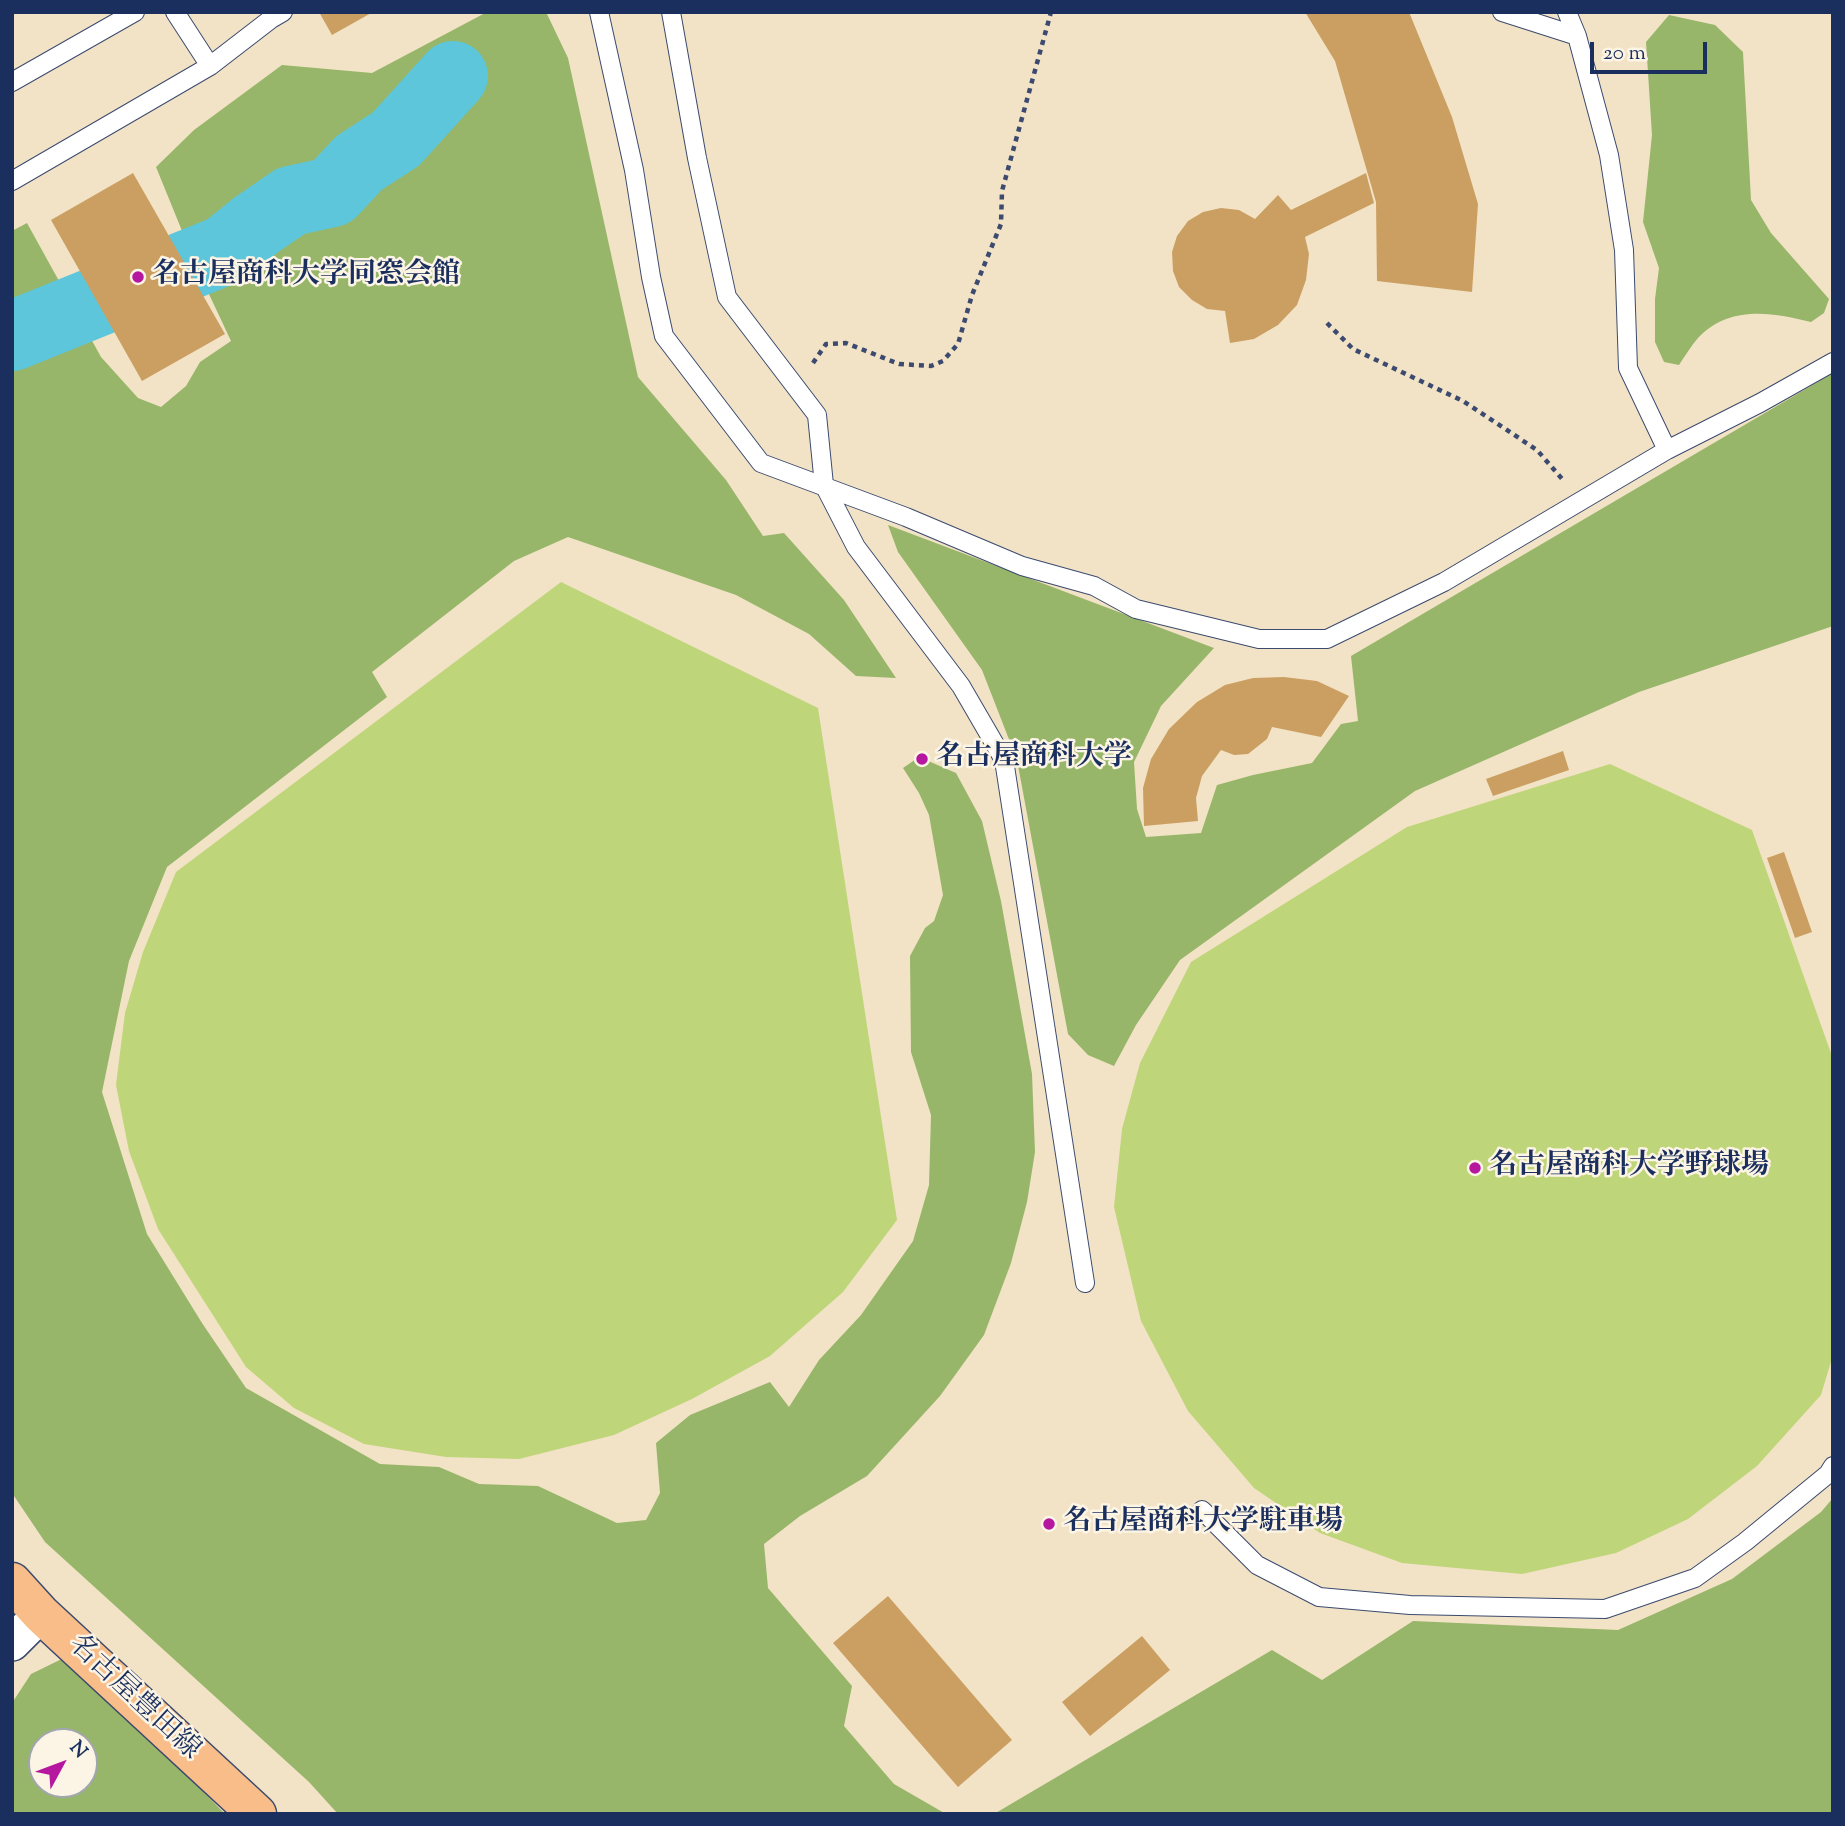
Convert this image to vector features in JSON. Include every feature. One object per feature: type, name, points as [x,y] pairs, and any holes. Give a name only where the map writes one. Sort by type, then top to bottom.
[{"type":"main road","name":"名古屋豊田線","points":[[12,1582],[41,1614],[257,1814]]},
{"type":"street","points":[[12,1643],[41,1614]]},
{"type":"lane","points":[[12,82],[135,12]]},
{"type":"lane","points":[[175,12],[210,66]]},
{"type":"lane","points":[[12,181],[210,66],[283,12]]},
{"type":"lane","points":[[599,12],[634,170],[650,277],[664,336],[761,463],[824,485],[1022,566],[1094,586],[1136,609],[1259,639],[1327,639],[1444,582],[1667,450],[1833,362]]},
{"type":"lane","points":[[671,12],[697,158],[727,297],[817,415],[824,485],[856,547],[961,686],[1004,760],[1085,1283]]},
{"type":"lane","points":[[1502,12],[1577,36]]},
{"type":"lane","points":[[1567,12],[1577,36],[1609,155],[1624,250],[1628,368],[1667,450]]},
{"type":"lane","points":[[1202,1510],[1257,1565],[1319,1597],[1410,1605],[1605,1609],[1695,1578],[1745,1542],[1828,1474],[1833,1466]]},
{"type":"path","points":[[794,385],[826,344],[846,343],[900,364],[932,366],[943,362],[958,344],[972,295],[1001,224],[1002,191],[1051,12]]},
{"type":"path","points":[[1327,323],[1353,349],[1462,401],[1536,450],[1582,501]]},
{"type":"green space","points":[[487,12],[546,12],[568,58],[638,377],[726,480],[763,536],[784,533],[844,600],[896,678],[856,676],[809,634],[736,595],[568,537],[514,561],[372,672],[387,697],[167,867],[129,961],[102,1092],[147,1234],[246,1388],[380,1464],[439,1467],[479,1484],[538,1486],[617,1523],[646,1520],[660,1493],[656,1443],[690,1415],[770,1382],[789,1407],[819,1360],[861,1315],[913,1241],[929,1185],[931,1115],[911,1052],[910,956],[925,928],[934,921],[943,895],[929,815],[903,768],[919,757],[956,773],[982,821],[1001,901],[1032,1074],[1035,1152],[1027,1202],[1011,1263],[984,1335],[940,1396],[867,1476],[800,1516],[764,1544],[768,1588],[852,1686],[844,1726],[894,1784],[946,1814],[338,1814],[309,1782],[45,1542],[12,1493],[12,231],[27,223],[101,357],[138,398],[161,407],[186,386],[200,362],[231,341],[200,275],[156,167],[194,130],[282,65],[372,73]]},
{"type":"green space","points":[[1669,15],[1715,25],[1743,52],[1751,200],[1771,233],[1829,299],[1824,313],[1811,322],[1766,314],[1723,320],[1698,338],[1679,365],[1664,362],[1655,342],[1655,299],[1659,268],[1643,222],[1652,135],[1646,42]]},
{"type":"green space","points":[[1833,373],[1833,626],[1639,692],[1415,791],[1180,960],[1136,1025],[1114,1066],[1088,1055],[1068,1034],[1017,760],[982,670],[898,552],[888,525],[1214,648],[1161,706],[1134,762],[1137,809],[1146,837],[1201,833],[1217,785],[1312,763],[1341,724],[1358,721],[1351,656]]},
{"type":"green space","points":[[561,582],[818,708],[897,1220],[843,1292],[770,1356],[692,1399],[614,1435],[519,1459],[446,1457],[364,1444],[294,1408],[246,1367],[158,1229],[129,1151],[116,1085],[125,1013],[143,952],[176,872]]},
{"type":"green space","name":"名古屋商科大学野球場","points":[[1610,764],[1752,830],[1833,1059],[1833,1355],[1821,1395],[1757,1466],[1688,1519],[1616,1553],[1522,1574],[1402,1563],[1320,1533],[1254,1488],[1188,1411],[1141,1321],[1114,1207],[1122,1129],[1140,1063],[1191,962],[1407,827]]},
{"type":"green space","points":[[1833,1498],[1833,1814],[994,1814],[1272,1650],[1322,1680],[1413,1621],[1618,1630],[1732,1579],[1821,1512]]},
{"type":"green space","points":[[70,1655],[225,1814],[12,1814],[12,1703],[31,1674]]},
{"type":"building","points":[[319,12],[373,12],[332,35]]},
{"type":"building","points":[[1305,12],[1409,12],[1452,117],[1478,204],[1472,292],[1377,281],[1376,202],[1335,61]]},
{"type":"building","name":"名古屋商科大学同窓会館","points":[[133,173],[225,334],[142,381],[51,220]]},
{"type":"building","points":[[1366,173],[1374,203],[1305,237],[1309,254],[1306,280],[1297,305],[1278,325],[1254,339],[1230,343],[1225,311],[1207,309],[1192,300],[1179,287],[1173,271],[1172,252],[1177,236],[1188,221],[1203,212],[1221,208],[1239,210],[1255,219],[1278,195],[1291,210]]},
{"type":"building","points":[[1284,677],[1317,681],[1349,696],[1321,737],[1272,727],[1267,739],[1248,754],[1234,755],[1221,750],[1202,776],[1196,798],[1198,821],[1144,826],[1143,788],[1151,759],[1169,729],[1197,702],[1225,685],[1253,678]]},
{"type":"building","points":[[1563,751],[1569,770],[1493,796],[1486,779]]},
{"type":"building","points":[[1784,852],[1812,932],[1795,938],[1767,858]]},
{"type":"building","points":[[888,1596],[1012,1740],[958,1787],[833,1643]]},
{"type":"building","points":[[1142,1636],[1170,1670],[1090,1736],[1062,1702]]},
{"type":"waterway","points":[[12,336],[225,250],[291,201],[332,192],[359,163],[396,139],[453,76]]},
{"type":"place","name":"名古屋商科大学同窓会館","points":[[138,277]]},
{"type":"place","name":"名古屋商科大学","points":[[922,759]]},
{"type":"place","name":"名古屋商科大学野球場","points":[[1475,1168]]},
{"type":"place","name":"名古屋商科大学駐車場","points":[[1049,1524]]}]
